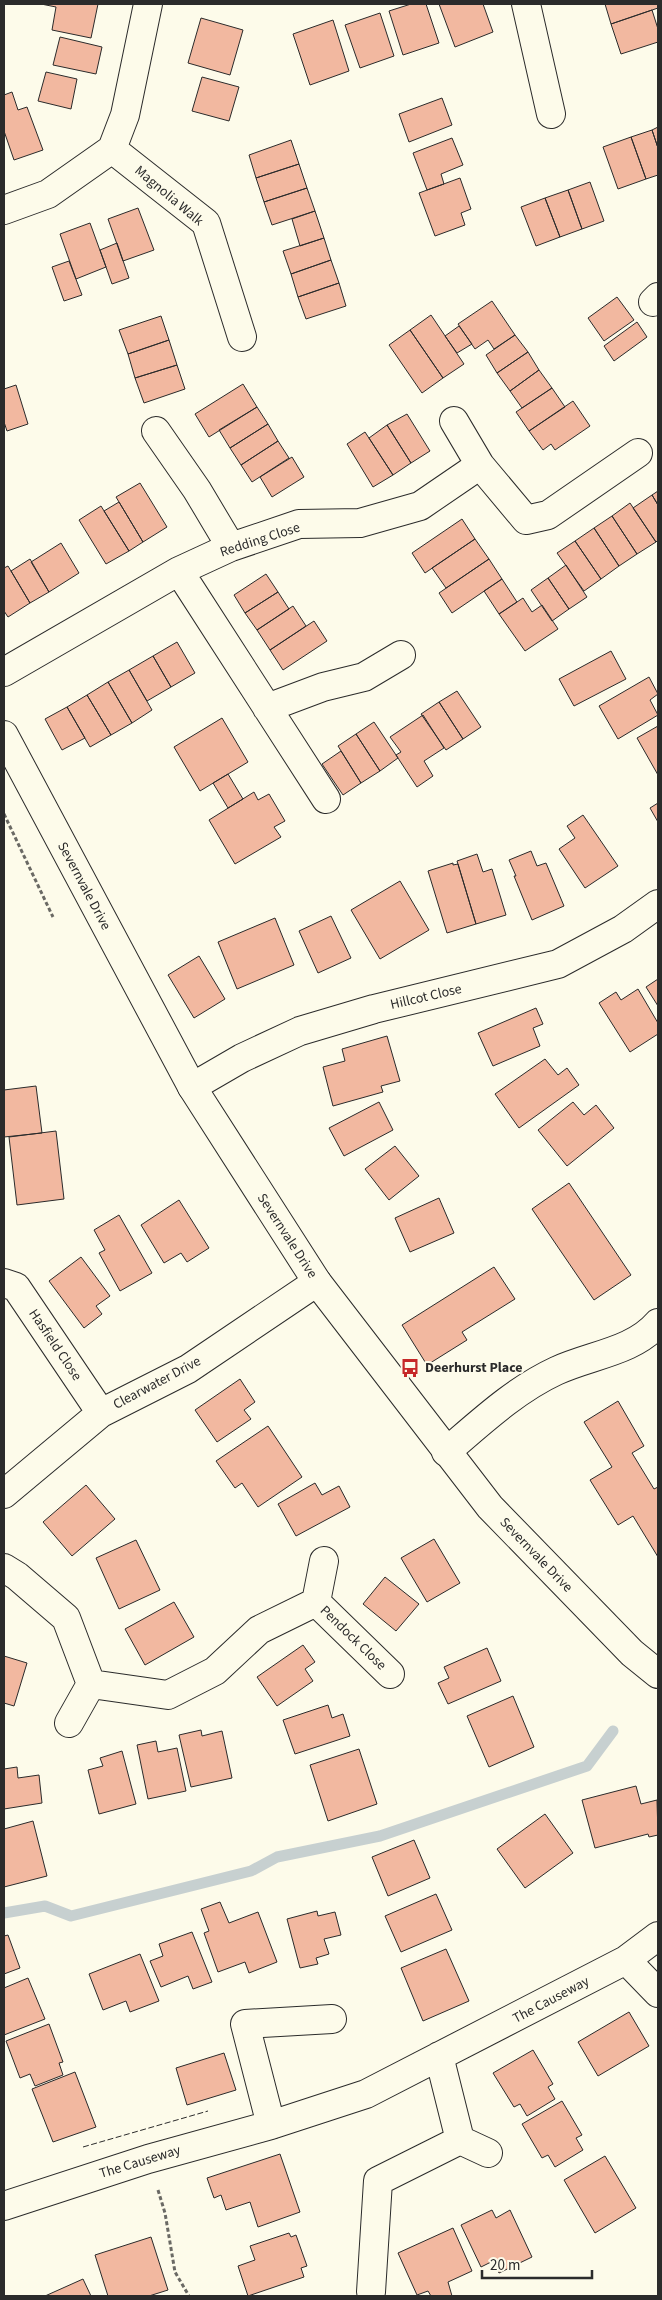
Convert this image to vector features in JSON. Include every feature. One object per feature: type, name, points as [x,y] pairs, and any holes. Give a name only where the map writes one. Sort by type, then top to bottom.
[{"type":"street","points":[[4,210],[48,194],[112,149],[125,115],[148,4]]},
{"type":"street","points":[[526,4],[551,114]]},
{"type":"street","name":"Magnolia Walk","points":[[112,149],[206,223],[242,337]]},
{"type":"street","points":[[454,421],[480,465],[526,520],[548,515],[638,453]]},
{"type":"street","points":[[156,431],[197,490],[231,547]]},
{"type":"street","name":"Redding Close","points":[[4,672],[179,571],[231,547],[299,524],[360,523],[420,506],[480,465]]},
{"type":"street","points":[[179,571],[326,799]]},
{"type":"street","points":[[267,708],[323,687],[364,677],[401,656]]},
{"type":"street","name":"Severnvale Drive","points":[[4,735],[192,1087],[317,1282],[490,1507],[530,1551],[632,1654],[658,1674]]},
{"type":"street","name":"Hillcot Close","points":[[192,1087],[242,1058],[300,1031],[374,1009],[558,964],[623,929],[658,904]]},
{"type":"street","name":"Clearwater Drive","points":[[4,1494],[101,1413],[188,1369],[317,1282]]},
{"type":"street","name":"Hasfield Close","points":[[4,1284],[16,1287],[101,1413]]},
{"type":"street","points":[[446,1452],[522,1391],[556,1371],[655,1334]]},
{"type":"street","name":"Pendock Close","points":[[316,1602],[324,1561]]},
{"type":"street","points":[[4,1568],[17,1576],[66,1618],[91,1684],[69,1723]]},
{"type":"street","name":"Pendock Close","points":[[316,1602],[390,1674]]},
{"type":"street","name":"Pendock Close","points":[[91,1684],[168,1694],[215,1671],[260,1630],[316,1602]]},
{"type":"street","name":"The Causeway","points":[[6,2199],[271,2125],[366,2094],[626,1960],[658,1936]]},
{"type":"street","points":[[626,1960],[658,1993]]},
{"type":"street","points":[[271,2125],[245,2024],[332,2018]]},
{"type":"street","points":[[439,2056],[460,2140]]},
{"type":"street","points":[[460,2140],[488,2153]]},
{"type":"street","points":[[370,2292],[378,2181],[460,2140]]},
{"type":"path","points":[[4,814],[53,917]]},
{"type":"path","points":[[148,2159],[165,2213],[174,2272],[189,2296]]},
{"type":"building","points":[[41,4],[98,4],[91,38],[52,30],[56,7]]},
{"type":"building","points":[[411,4],[426,4],[439,43],[403,55],[389,11]]},
{"type":"building","points":[[439,4],[483,4],[493,32],[455,47]]},
{"type":"building","points":[[605,4],[658,4],[658,8],[611,24]]},
{"type":"building","points":[[652,10],[658,29],[658,42],[621,54],[611,24]]},
{"type":"building","points":[[380,13],[394,56],[360,68],[345,25]]},
{"type":"building","points":[[201,18],[243,30],[230,75],[188,63]]},
{"type":"building","points":[[333,20],[349,71],[310,85],[293,34]]},
{"type":"building","points":[[60,37],[102,47],[96,74],[53,65]]},
{"type":"building","points":[[46,72],[77,79],[71,109],[38,101]]},
{"type":"building","points":[[202,77],[239,87],[229,121],[192,111]]},
{"type":"building","points":[[12,92],[18,110],[27,107],[43,150],[14,160],[4,131],[4,95]]},
{"type":"building","points":[[442,98],[452,125],[409,142],[399,114]]},
{"type":"building","points":[[658,127],[658,148],[652,130]]},
{"type":"building","points":[[652,130],[658,148],[658,175],[646,179],[631,137]]},
{"type":"building","points":[[631,137],[646,179],[618,189],[603,147]]},
{"type":"building","points":[[452,138],[463,165],[441,174],[444,184],[427,190],[413,153]]},
{"type":"building","points":[[291,140],[299,164],[256,178],[249,155]]},
{"type":"building","points":[[299,164],[307,188],[264,202],[256,178]]},
{"type":"building","points":[[460,178],[471,209],[461,213],[465,225],[435,236],[419,193]]},
{"type":"building","points":[[590,182],[604,221],[582,229],[568,190]]},
{"type":"building","points":[[307,188],[315,211],[272,225],[264,202]]},
{"type":"building","points":[[568,190],[582,229],[560,237],[545,198]]},
{"type":"building","points":[[545,198],[560,237],[536,246],[521,207]]},
{"type":"building","points":[[138,208],[154,250],[123,261],[108,219]]},
{"type":"building","points":[[315,211],[324,238],[300,246],[292,219]]},
{"type":"building","points":[[90,223],[106,267],[76,279],[60,234]]},
{"type":"building","points":[[324,238],[331,260],[291,274],[283,251]]},
{"type":"building","points":[[117,243],[129,278],[112,284],[100,250]]},
{"type":"building","points":[[331,260],[339,283],[298,297],[291,274]]},
{"type":"building","points":[[69,261],[82,295],[64,301],[52,267]]},
{"type":"building","points":[[339,283],[346,306],[306,319],[298,297]]},
{"type":"building","points":[[617,297],[634,320],[604,341],[588,318]]},
{"type":"building","points":[[492,301],[515,335],[494,349],[488,340],[475,349],[458,324]]},
{"type":"building","points":[[431,315],[464,364],[443,378],[410,330]]},
{"type":"building","points":[[161,316],[169,340],[128,354],[119,330]]},
{"type":"building","points":[[637,322],[647,337],[614,361],[604,346]]},
{"type":"building","points":[[459,326],[472,344],[457,353],[445,336]]},
{"type":"building","points":[[410,330],[443,378],[422,393],[389,345]]},
{"type":"building","points":[[515,335],[528,352],[497,373],[486,355]]},
{"type":"building","points":[[169,340],[177,365],[135,378],[128,354]]},
{"type":"building","points":[[528,352],[539,370],[510,391],[497,373]]},
{"type":"building","points":[[177,365],[185,389],[144,403],[135,378]]},
{"type":"building","points":[[539,370],[552,388],[522,408],[510,391]]},
{"type":"building","points":[[243,384],[257,407],[209,437],[195,414]]},
{"type":"building","points":[[16,385],[28,424],[7,431],[4,422],[4,389]]},
{"type":"building","points":[[552,388],[565,407],[529,431],[516,412]]},
{"type":"building","points":[[573,401],[590,426],[555,450],[551,444],[543,450],[529,431]]},
{"type":"building","points":[[257,407],[268,424],[230,448],[219,430]]},
{"type":"building","points":[[407,414],[430,451],[411,463],[387,425]]},
{"type":"building","points":[[268,424],[278,441],[241,465],[230,448]]},
{"type":"building","points":[[387,425],[411,463],[393,475],[369,438]]},
{"type":"building","points":[[365,432],[393,475],[373,487],[347,444]]},
{"type":"building","points":[[278,441],[289,458],[252,482],[241,465]]},
{"type":"building","points":[[292,457],[304,477],[272,497],[260,477]]},
{"type":"building","points":[[140,483],[167,527],[143,542],[116,497]]},
{"type":"building","points":[[658,491],[658,505],[652,495]]},
{"type":"building","points":[[652,495],[658,505],[658,540],[656,542],[633,508]]},
{"type":"building","points":[[119,502],[143,542],[129,551],[104,511]]},
{"type":"building","points":[[630,503],[656,542],[637,554],[612,516]]},
{"type":"building","points":[[101,506],[129,551],[106,564],[79,520]]},
{"type":"building","points":[[612,516],[637,554],[619,566],[594,528]]},
{"type":"building","points":[[462,519],[475,539],[425,573],[412,553]]},
{"type":"building","points":[[594,528],[619,566],[601,579],[575,541]]},
{"type":"building","points":[[475,539],[489,559],[446,588],[432,568]]},
{"type":"building","points":[[575,541],[601,579],[584,591],[557,553]]},
{"type":"building","points":[[61,543],[79,573],[49,592],[31,562]]},
{"type":"building","points":[[30,559],[49,592],[30,603],[11,571]]},
{"type":"building","points":[[489,559],[502,579],[452,613],[439,593]]},
{"type":"building","points":[[566,565],[587,597],[569,609],[548,578]]},
{"type":"building","points":[[8,566],[30,603],[8,617],[4,611],[4,568]]},
{"type":"building","points":[[266,574],[278,592],[245,613],[234,595]]},
{"type":"building","points":[[548,578],[569,609],[552,621],[531,590]]},
{"type":"building","points":[[502,579],[517,602],[499,614],[484,591]]},
{"type":"building","points":[[278,592],[289,609],[257,630],[245,613]]},
{"type":"building","points":[[523,598],[532,612],[542,605],[558,629],[525,651],[499,614]]},
{"type":"building","points":[[293,606],[306,626],[270,650],[257,630]]},
{"type":"building","points":[[314,621],[327,641],[283,670],[270,650]]},
{"type":"building","points":[[177,642],[195,673],[171,687],[153,656]]},
{"type":"building","points":[[611,651],[626,679],[574,706],[559,679]]},
{"type":"building","points":[[153,656],[171,687],[147,701],[129,670]]},
{"type":"building","points":[[129,670],[152,710],[132,723],[108,682]]},
{"type":"building","points":[[649,677],[658,694],[650,700],[658,715],[618,739],[599,706]]},
{"type":"building","points":[[108,682],[132,723],[111,735],[87,695]]},
{"type":"building","points":[[457,691],[481,727],[463,739],[439,702]]},
{"type":"building","points":[[87,695],[111,735],[90,747],[67,707]]},
{"type":"building","points":[[439,702],[463,739],[446,750],[421,714]]},
{"type":"building","points":[[67,707],[85,738],[62,750],[45,719]]},
{"type":"building","points":[[423,715],[444,748],[424,761],[433,776],[417,787],[396,755],[401,752],[390,737]]},
{"type":"building","points":[[222,718],[248,762],[200,791],[174,747]]},
{"type":"building","points":[[374,722],[398,758],[380,771],[356,734]]},
{"type":"building","points":[[658,726],[658,775],[637,738]]},
{"type":"building","points":[[356,734],[380,771],[361,783],[338,746]]},
{"type":"building","points":[[341,751],[361,783],[343,795],[322,764]]},
{"type":"building","points":[[228,774],[243,799],[228,808],[213,783]]},
{"type":"building","points":[[254,792],[258,800],[269,794],[285,821],[274,827],[281,837],[235,864],[209,820]]},
{"type":"building","points":[[658,803],[658,822],[650,808]]},
{"type":"building","points":[[583,815],[618,866],[585,888],[559,849],[575,838],[567,826]]},
{"type":"building","points":[[531,851],[537,866],[546,863],[564,906],[532,920],[509,860]]},
{"type":"building","points":[[477,854],[483,872],[492,869],[506,915],[476,924],[457,861]]},
{"type":"building","points":[[453,863],[453,865],[458,864],[476,924],[447,933],[428,871]]},
{"type":"building","points":[[400,881],[429,930],[380,959],[351,910]]},
{"type":"building","points":[[331,916],[351,958],[318,973],[299,931]]},
{"type":"building","points":[[275,918],[294,965],[237,989],[218,942]]},
{"type":"building","points":[[199,956],[225,999],[194,1018],[168,975]]},
{"type":"building","points":[[658,979],[658,1006],[646,987]]},
{"type":"building","points":[[638,989],[658,1023],[658,1034],[630,1052],[599,1003],[616,992],[621,1000]]},
{"type":"building","points":[[536,1008],[543,1024],[533,1028],[540,1046],[493,1066],[478,1033]]},
{"type":"building","points":[[387,1036],[400,1081],[381,1086],[383,1092],[333,1106],[323,1067],[345,1061],[342,1049]]},
{"type":"building","points":[[545,1059],[558,1075],[567,1068],[579,1085],[519,1128],[495,1094]]},
{"type":"building","points":[[36,1086],[42,1133],[4,1137],[4,1090]]},
{"type":"building","points":[[379,1102],[393,1130],[344,1156],[329,1128]]},
{"type":"building","points":[[573,1102],[584,1115],[596,1105],[614,1128],[567,1166],[538,1130]]},
{"type":"building","points":[[56,1131],[64,1199],[17,1205],[9,1137]]},
{"type":"building","points":[[395,1146],[419,1176],[389,1200],[365,1169]]},
{"type":"building","points":[[569,1183],[631,1275],[594,1300],[532,1209]]},
{"type":"building","points":[[439,1198],[454,1233],[410,1252],[395,1218]]},
{"type":"building","points":[[179,1200],[209,1248],[187,1262],[181,1253],[164,1263],[141,1225]]},
{"type":"building","points":[[119,1215],[152,1273],[120,1291],[99,1253],[105,1250],[94,1230]]},
{"type":"building","points":[[81,1257],[110,1296],[96,1306],[102,1314],[84,1328],[49,1281]]},
{"type":"building","points":[[494,1267],[515,1299],[462,1332],[467,1340],[427,1365],[402,1325]]},
{"type":"building","points":[[240,1379],[255,1402],[244,1410],[251,1419],[217,1442],[195,1410]]},
{"type":"building","points":[[618,1401],[644,1446],[632,1453],[654,1489],[658,1487],[658,1557],[633,1516],[618,1525],[590,1480],[612,1467],[584,1422]]},
{"type":"building","points":[[268,1426],[302,1477],[258,1507],[242,1483],[235,1488],[216,1461]]},
{"type":"building","points":[[315,1483],[322,1495],[339,1486],[350,1507],[296,1536],[278,1504]]},
{"type":"building","points":[[86,1485],[115,1519],[72,1556],[43,1522]]},
{"type":"building","points":[[434,1539],[460,1583],[427,1602],[401,1558]]},
{"type":"building","points":[[136,1540],[160,1590],[119,1609],[96,1558]]},
{"type":"building","points":[[385,1577],[419,1604],[396,1631],[363,1604]]},
{"type":"building","points":[[174,1602],[194,1637],[145,1665],[125,1629]]},
{"type":"building","points":[[303,1645],[315,1662],[305,1669],[313,1681],[277,1706],[257,1677]]},
{"type":"building","points":[[487,1648],[501,1681],[448,1704],[438,1683],[449,1678],[444,1667]]},
{"type":"building","points":[[4,1656],[27,1663],[14,1706],[4,1703]]},
{"type":"building","points":[[513,1696],[534,1747],[489,1767],[467,1716]]},
{"type":"building","points":[[328,1705],[332,1718],[343,1714],[350,1736],[295,1754],[283,1720]]},
{"type":"building","points":[[201,1730],[202,1736],[222,1731],[232,1778],[191,1787],[179,1735]]},
{"type":"building","points":[[156,1741],[158,1752],[177,1748],[186,1791],[148,1799],[137,1745]]},
{"type":"building","points":[[359,1749],[377,1804],[328,1821],[310,1765]]},
{"type":"building","points":[[122,1751],[136,1804],[99,1814],[88,1770],[103,1766],[100,1758]]},
{"type":"building","points":[[17,1767],[18,1778],[39,1775],[42,1803],[4,1809],[4,1769]]},
{"type":"building","points":[[636,1786],[641,1804],[657,1800],[658,1835],[649,1837],[648,1834],[595,1848],[582,1800]]},
{"type":"building","points":[[545,1814],[573,1853],[525,1888],[497,1849]]},
{"type":"building","points":[[33,1821],[47,1876],[4,1887],[4,1829]]},
{"type":"building","points":[[414,1840],[430,1878],[388,1896],[372,1857]]},
{"type":"building","points":[[436,1894],[452,1930],[401,1952],[385,1916]]},
{"type":"building","points":[[220,1902],[229,1923],[258,1912],[277,1962],[249,1973],[245,1962],[218,1972],[204,1933],[209,1931],[201,1909]]},
{"type":"building","points":[[317,1911],[318,1916],[335,1912],[341,1935],[324,1939],[329,1954],[316,1958],[318,1964],[300,1968],[287,1919]]},
{"type":"building","points":[[192,1932],[212,1982],[193,1989],[188,1976],[161,1987],[150,1961],[163,1956],[159,1944]]},
{"type":"building","points":[[8,1935],[20,1968],[4,1974],[4,1936]]},
{"type":"building","points":[[446,1949],[469,2001],[423,2021],[401,1968]]},
{"type":"building","points":[[140,1954],[159,2001],[130,2012],[126,2001],[103,2010],[89,1974]]},
{"type":"building","points":[[28,1978],[45,2019],[4,2035],[4,1988]]},
{"type":"building","points":[[629,2012],[649,2046],[598,2076],[578,2042]]},
{"type":"building","points":[[49,2024],[63,2062],[59,2063],[63,2075],[35,2086],[30,2074],[20,2078],[6,2041]]},
{"type":"building","points":[[533,2050],[553,2084],[548,2087],[555,2099],[527,2116],[520,2104],[514,2107],[493,2073]]},
{"type":"building","points":[[224,2053],[236,2090],[187,2105],[176,2068]]},
{"type":"building","points":[[75,2072],[96,2127],[53,2142],[32,2089]]},
{"type":"building","points":[[562,2101],[582,2135],[576,2138],[583,2150],[555,2167],[548,2155],[542,2158],[522,2124]]},
{"type":"building","points":[[280,2154],[300,2212],[258,2227],[250,2202],[226,2210],[221,2195],[214,2198],[207,2178]]},
{"type":"building","points":[[605,2156],[636,2208],[595,2233],[564,2180]]},
{"type":"building","points":[[492,2210],[496,2218],[510,2210],[532,2257],[499,2273],[493,2261],[481,2267],[461,2225]]},
{"type":"building","points":[[453,2228],[472,2271],[448,2282],[452,2296],[431,2296],[428,2291],[417,2295],[398,2253]]},
{"type":"building","points":[[289,2233],[291,2237],[296,2235],[307,2266],[301,2268],[304,2277],[248,2296],[238,2266],[255,2260],[250,2246]]},
{"type":"building","points":[[151,2237],[168,2290],[149,2296],[108,2296],[95,2255]]},
{"type":"building","points":[[83,2279],[91,2296],[45,2296]]},
{"type":"waterway","points":[[4,1913],[45,1906],[71,1916],[251,1871],[277,1857],[380,1836],[587,1766],[613,1731]]},
{"type":"fence","points":[[83,2147],[208,2111]]},
{"type":"place","name":"Deerhurst Place","points":[[410,1368]]}]
